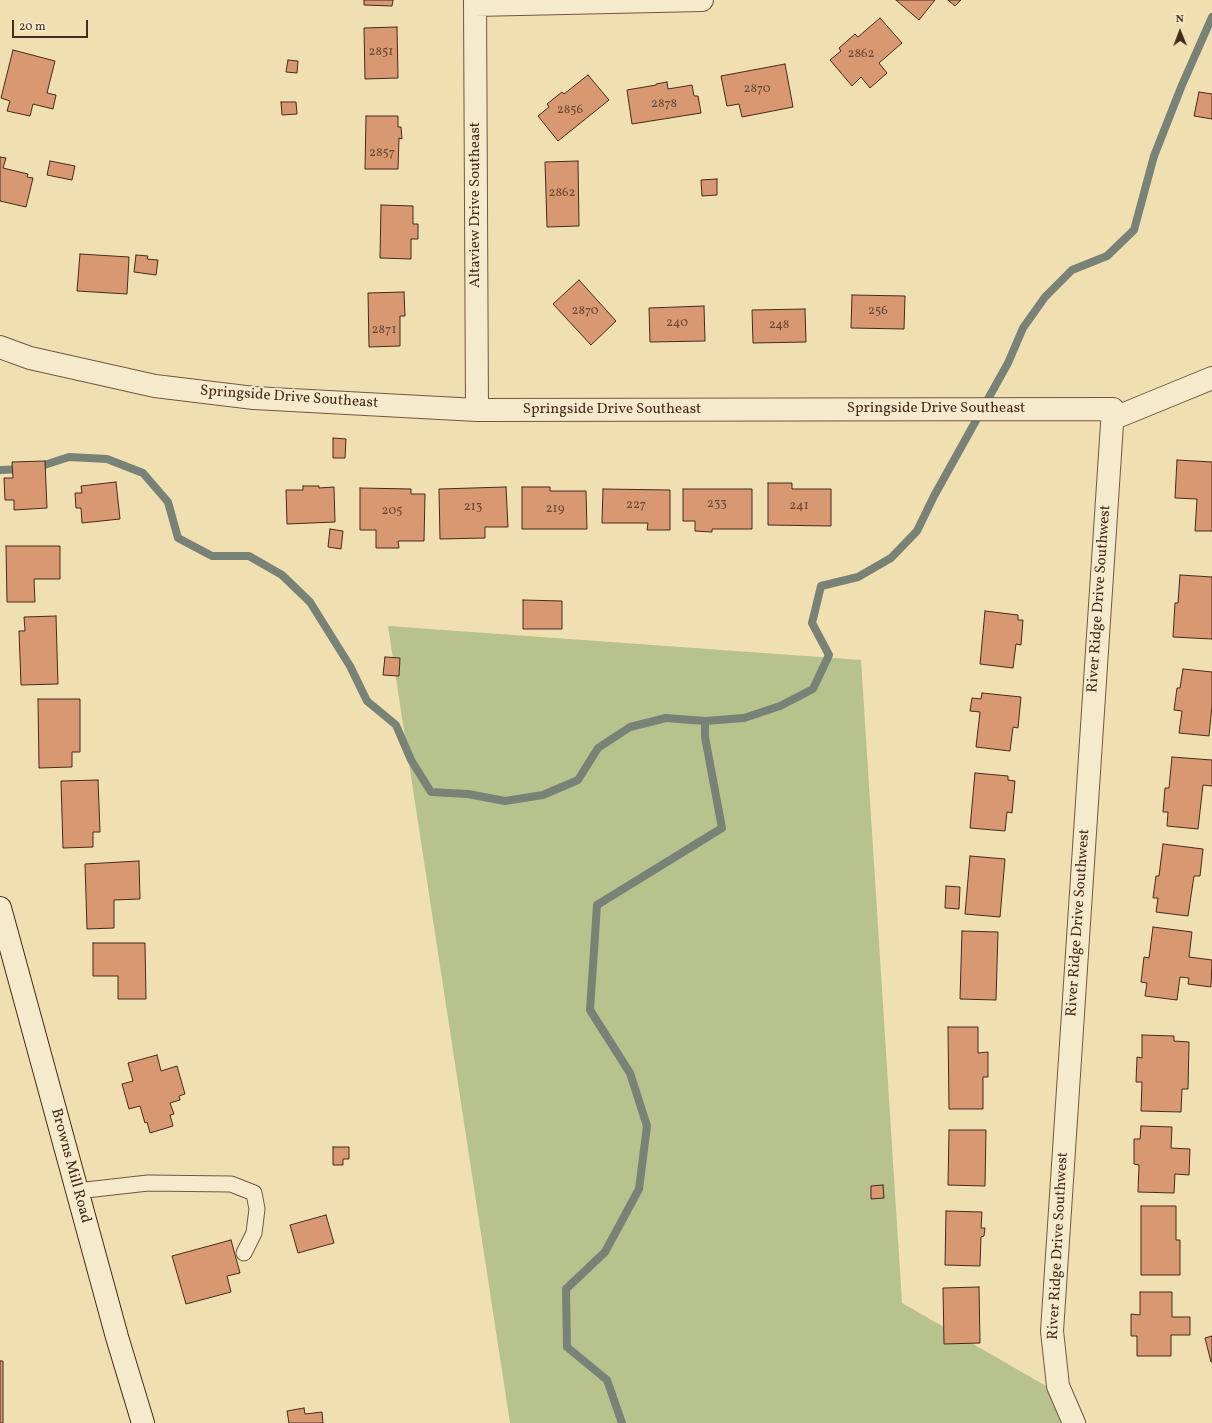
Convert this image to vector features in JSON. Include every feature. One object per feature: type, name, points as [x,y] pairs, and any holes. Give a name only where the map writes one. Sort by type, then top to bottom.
[{"type":"street","points":[[475,2],[702,0]]},
{"type":"street","name":"Altaview Drive Southeast","points":[[475,2],[477,410]]},
{"type":"street","name":"Springside Drive Southeast","points":[[0,347],[30,358],[155,386],[254,398],[477,410],[1113,409],[1112,419]]},
{"type":"street","points":[[1112,419],[1212,378]]},
{"type":"street","name":"River Ridge Drive Southwest","points":[[1074,1423],[1058,1386],[1052,1330],[1112,419]]},
{"type":"street","name":"Browns Mill Road","points":[[1,913],[118,1341],[143,1423]]},
{"type":"lane","points":[[77,1191],[148,1183],[231,1184],[254,1193],[256,1209],[254,1233],[244,1253]]},
{"type":"green space","points":[[388,626],[861,660],[902,1303],[1046,1386],[1085,1423],[510,1423]]},
{"type":"building","points":[[364,0],[393,0],[392,6],[364,5]]},
{"type":"building","points":[[896,0],[935,0],[919,20]]},
{"type":"building","points":[[948,0],[961,0],[955,6]]},
{"type":"building","points":[[880,18],[902,43],[879,63],[887,73],[870,88],[861,77],[852,86],[830,60],[841,51],[839,48],[855,34],[858,37]]},
{"type":"building","points":[[397,27],[398,78],[365,79],[364,28]]},
{"type":"building","points":[[13,50],[55,61],[47,93],[56,95],[53,109],[33,104],[30,116],[7,111],[10,101],[1,98]]},
{"type":"building","points":[[288,60],[298,61],[297,73],[286,72]]},
{"type":"building","points":[[785,64],[793,107],[742,117],[739,104],[727,106],[721,76]]},
{"type":"building","points":[[588,75],[609,100],[558,141],[538,116],[549,107],[547,104],[562,92],[564,94]]},
{"type":"building","points":[[667,82],[668,89],[692,85],[694,96],[698,96],[701,113],[632,124],[627,90]]},
{"type":"building","points":[[1199,92],[1212,94],[1212,119],[1194,116]]},
{"type":"building","points":[[281,102],[296,102],[297,114],[282,115]]},
{"type":"building","points":[[366,116],[398,116],[398,127],[401,127],[402,139],[399,138],[398,169],[365,169]]},
{"type":"building","points":[[0,157],[6,158],[3,168],[28,174],[27,177],[33,178],[26,207],[0,201]]},
{"type":"building","points":[[50,161],[75,166],[72,180],[47,175]]},
{"type":"building","points":[[578,161],[579,226],[547,227],[545,162]]},
{"type":"building","points":[[717,179],[717,195],[702,196],[701,180]]},
{"type":"building","points":[[381,205],[413,206],[413,224],[418,224],[418,239],[411,239],[411,259],[380,258]]},
{"type":"building","points":[[80,254],[129,257],[127,294],[77,291]]},
{"type":"building","points":[[136,255],[148,256],[147,259],[158,260],[156,275],[134,272]]},
{"type":"building","points":[[579,280],[616,321],[591,345],[553,304]]},
{"type":"building","points":[[404,292],[405,316],[400,316],[400,346],[369,347],[368,293]]},
{"type":"building","points":[[852,295],[905,296],[904,329],[851,328]]},
{"type":"building","points":[[704,306],[705,341],[650,342],[649,308]]},
{"type":"building","points":[[805,309],[806,342],[753,343],[752,310]]},
{"type":"building","points":[[333,438],[346,439],[345,458],[333,458]]},
{"type":"building","points":[[1177,460],[1212,462],[1212,531],[1195,531],[1197,499],[1175,498]]},
{"type":"building","points":[[45,461],[47,508],[14,510],[14,500],[5,500],[4,478],[13,478],[12,462]]},
{"type":"building","points":[[116,482],[120,519],[82,523],[81,508],[76,508],[75,493],[82,493],[81,486]]},
{"type":"building","points":[[768,483],[792,483],[792,489],[831,489],[831,526],[768,525]]},
{"type":"building","points":[[303,486],[319,486],[319,488],[334,487],[335,522],[287,524],[286,490],[303,490]]},
{"type":"building","points":[[506,487],[508,527],[485,527],[485,538],[440,539],[439,489]]},
{"type":"building","points":[[522,487],[550,487],[550,491],[586,491],[587,529],[522,529]]},
{"type":"building","points":[[360,488],[411,489],[411,494],[425,494],[424,541],[398,541],[399,548],[376,548],[376,530],[360,530]]},
{"type":"building","points":[[603,489],[670,490],[670,530],[647,530],[648,523],[602,523]]},
{"type":"building","points":[[683,489],[752,489],[752,529],[712,529],[712,532],[695,531],[695,521],[683,521]]},
{"type":"building","points":[[330,529],[343,531],[341,549],[328,547]]},
{"type":"building","points":[[6,546],[60,546],[60,579],[34,579],[35,602],[7,602]]},
{"type":"building","points":[[1180,575],[1212,577],[1212,639],[1173,637],[1175,603],[1178,603]]},
{"type":"building","points":[[523,600],[562,601],[562,629],[523,629]]},
{"type":"building","points":[[985,611],[1018,615],[1018,620],[1023,620],[1021,645],[1016,644],[1013,668],[980,664]]},
{"type":"building","points":[[56,616],[58,684],[21,685],[19,631],[25,631],[24,617]]},
{"type":"building","points":[[385,657],[400,658],[399,676],[383,675]]},
{"type":"building","points":[[1183,669],[1212,672],[1212,706],[1209,736],[1179,733],[1182,711],[1174,710],[1177,688],[1180,688]]},
{"type":"building","points":[[982,693],[1021,697],[1018,728],[1013,727],[1010,751],[976,747],[980,712],[970,711],[972,698],[981,699]]},
{"type":"building","points":[[38,699],[80,699],[80,752],[72,752],[72,767],[39,768]]},
{"type":"building","points":[[1172,757],[1212,760],[1212,786],[1203,785],[1198,829],[1167,826],[1168,812],[1163,812],[1165,788],[1169,788]]},
{"type":"building","points":[[975,773],[1008,776],[1008,780],[1015,781],[1012,813],[1007,812],[1005,831],[970,828]]},
{"type":"building","points":[[98,780],[100,832],[93,832],[93,847],[63,848],[61,781]]},
{"type":"building","points":[[1163,844],[1203,849],[1200,876],[1194,876],[1188,916],[1156,912],[1158,898],[1153,898],[1156,876],[1159,876]]},
{"type":"building","points":[[970,856],[1005,859],[1000,917],[965,914]]},
{"type":"building","points":[[139,861],[140,899],[114,900],[114,928],[87,929],[85,864]]},
{"type":"building","points":[[946,886],[960,887],[959,909],[945,908]]},
{"type":"building","points":[[1153,927],[1192,932],[1189,957],[1212,960],[1211,987],[1188,984],[1189,978],[1180,977],[1177,1000],[1145,996],[1147,983],[1141,982],[1144,957],[1149,958]]},
{"type":"building","points":[[962,931],[998,932],[996,1000],[960,999]]},
{"type":"building","points":[[93,943],[145,943],[146,999],[118,999],[118,976],[93,976]]},
{"type":"building","points":[[948,1027],[978,1027],[978,1053],[988,1052],[988,1077],[983,1077],[983,1109],[949,1109]]},
{"type":"building","points":[[1142,1035],[1174,1036],[1174,1041],[1189,1042],[1188,1089],[1182,1089],[1181,1112],[1141,1111],[1142,1082],[1136,1082],[1137,1057],[1142,1058]]},
{"type":"building","points":[[157,1055],[161,1071],[177,1066],[185,1094],[179,1096],[180,1100],[170,1103],[174,1114],[170,1115],[173,1126],[150,1133],[147,1122],[145,1123],[140,1106],[129,1109],[122,1084],[133,1081],[128,1063]]},
{"type":"building","points":[[1141,1126],[1172,1127],[1171,1148],[1190,1149],[1189,1175],[1175,1174],[1174,1193],[1138,1192],[1139,1165],[1134,1164],[1134,1139],[1140,1139]]},
{"type":"building","points":[[949,1130],[986,1130],[985,1186],[948,1185]]},
{"type":"building","points":[[333,1147],[349,1147],[349,1159],[343,1159],[343,1165],[333,1165]]},
{"type":"building","points":[[883,1185],[884,1198],[871,1199],[871,1186]]},
{"type":"building","points":[[1141,1206],[1176,1206],[1176,1240],[1180,1240],[1180,1275],[1141,1275]]},
{"type":"building","points":[[946,1211],[982,1212],[981,1228],[985,1228],[984,1236],[981,1237],[980,1266],[945,1265]]},
{"type":"building","points":[[326,1215],[334,1243],[298,1253],[290,1225]]},
{"type":"building","points":[[231,1240],[240,1273],[227,1276],[231,1292],[186,1304],[172,1256]]},
{"type":"building","points":[[979,1287],[980,1343],[944,1344],[943,1288]]},
{"type":"building","points":[[1140,1292],[1172,1292],[1172,1317],[1190,1317],[1190,1335],[1171,1335],[1171,1356],[1137,1356],[1137,1336],[1131,1336],[1131,1314],[1140,1315]]},
{"type":"building","points":[[1212,1336],[1212,1362],[1211,1362],[1205,1338]]},
{"type":"building","points":[[0,1361],[3,1361],[3,1423],[0,1423]]},
{"type":"building","points":[[304,1408],[305,1414],[322,1412],[323,1423],[289,1423],[287,1411]]},
{"type":"waterway","points":[[35,468],[69,457],[107,459],[143,473],[168,502],[178,538],[212,556],[249,556],[282,575],[310,602],[350,666],[367,701],[396,725],[411,760],[431,792],[468,794],[505,801],[543,795],[578,780],[598,748],[630,727],[666,718],[705,721],[744,718],[780,706],[813,689],[829,655],[812,623],[821,586],[858,577],[891,558],[917,531],[934,496],[1008,363],[1023,328],[1045,297],[1072,270],[1107,256],[1134,230],[1154,156],[1182,85],[1212,17]]},
{"type":"waterway","points":[[0,470],[23,469]]},
{"type":"waterway","points":[[622,1423],[607,1380],[567,1347],[566,1289],[605,1252],[639,1189],[647,1126],[630,1073],[590,1010],[597,905],[722,828],[705,737],[705,721]]}]
